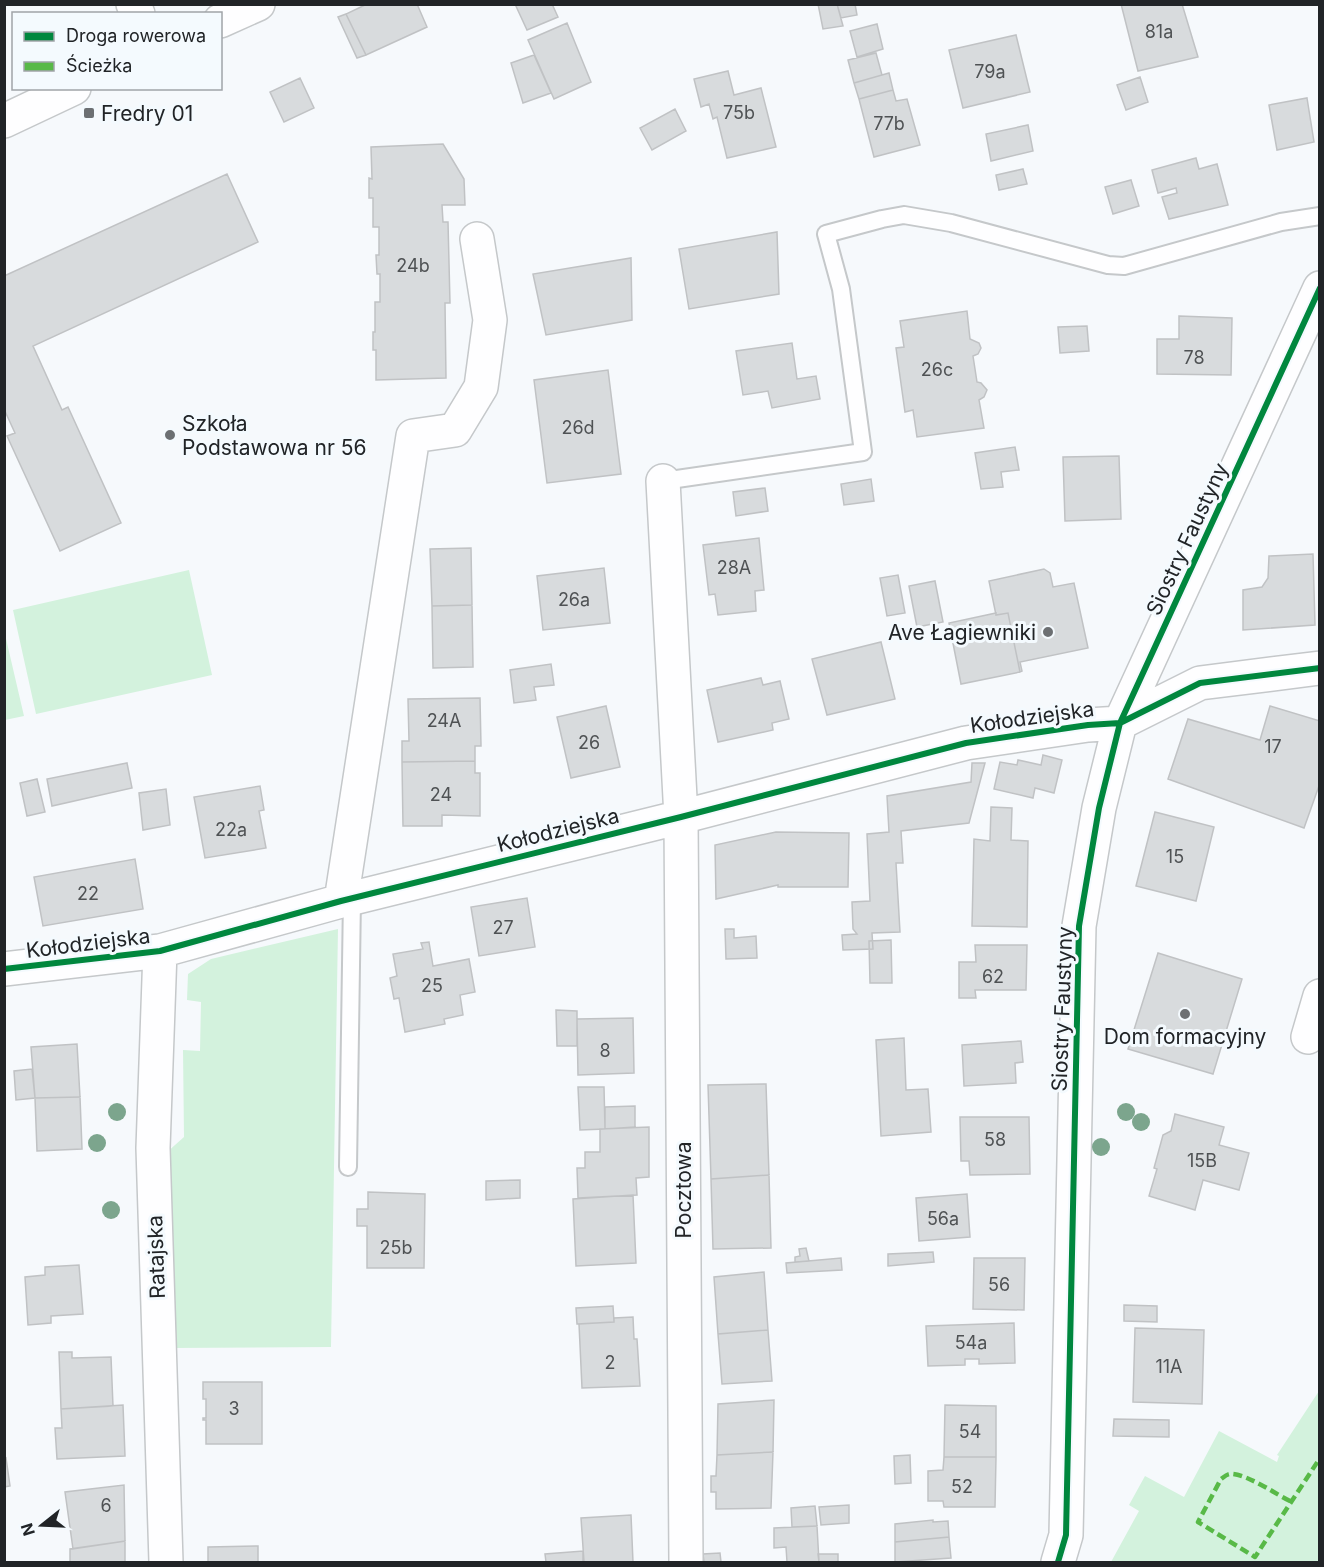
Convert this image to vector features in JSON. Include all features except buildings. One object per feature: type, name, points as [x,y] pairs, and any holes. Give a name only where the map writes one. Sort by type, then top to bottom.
[{"type":"street","points":[[222,20],[258,4]]},
{"type":"street","points":[[4,121],[70,90]]},
{"type":"street","points":[[346,900],[413,436],[455,430],[481,387],[490,320],[477,239]]},
{"type":"street","name":"Siostry Faustyny","points":[[1058,1563],[1066,1535],[1079,926],[1100,808],[1120,723],[1320,288]]},
{"type":"street","points":[[663,481],[681,817]]},
{"type":"street","points":[[1120,723],[1200,683],[1320,668]]},
{"type":"street","name":"Kołodziejska","points":[[4,969],[160,951],[346,900],[966,743],[1088,725],[1120,723]]},
{"type":"street","name":"Pocztowa","points":[[681,817],[686,1563]]},
{"type":"street","name":"Ratajska","points":[[160,951],[153,1148],[166,1563]]},
{"type":"street","points":[[1308,1037],[1320,996]]},
{"type":"lane","points":[[663,481],[863,452],[841,289],[826,234],[904,215],[951,223],[1108,265],[1124,266],[1281,222],[1320,216]]},
{"type":"lane","points":[[346,900],[348,1167]]},
{"type":"green space","points":[[189,570],[212,675],[36,714],[13,610]]},
{"type":"green space","points":[[4,630],[24,716],[5,720],[4,720]]},
{"type":"green space","points":[[338,929],[331,1347],[172,1348],[166,1153],[184,1137],[183,1050],[200,1051],[201,1002],[187,1000],[188,974],[211,959]]},
{"type":"green space","points":[[1319,1391],[1319,1562],[1111,1562],[1139,1511],[1129,1505],[1145,1476],[1184,1497],[1219,1431],[1277,1462],[1279,1456],[1277,1455]]},
{"type":"marked path","points":[[1290,1501],[1247,1478],[1230,1474],[1221,1479],[1198,1522],[1255,1557],[1320,1458]]},
{"type":"cycle path","points":[[1058,1562],[1066,1535],[1079,926],[1099,808],[1120,723],[1320,288]]},
{"type":"cycle path","points":[[4,969],[160,951],[341,901],[681,817],[966,743],[1088,725],[1120,723],[1200,683],[1320,668]]},
{"type":"place","name":"Fredry 01","points":[[89,113]]},
{"type":"place","name":"Szkoła Podstawowa nr 56","points":[[170,435]]},
{"type":"place","name":"Ave Łagiewniki","points":[[1048,632]]},
{"type":"place","name":"Dom formacyjny","points":[[1185,1014]]}]
